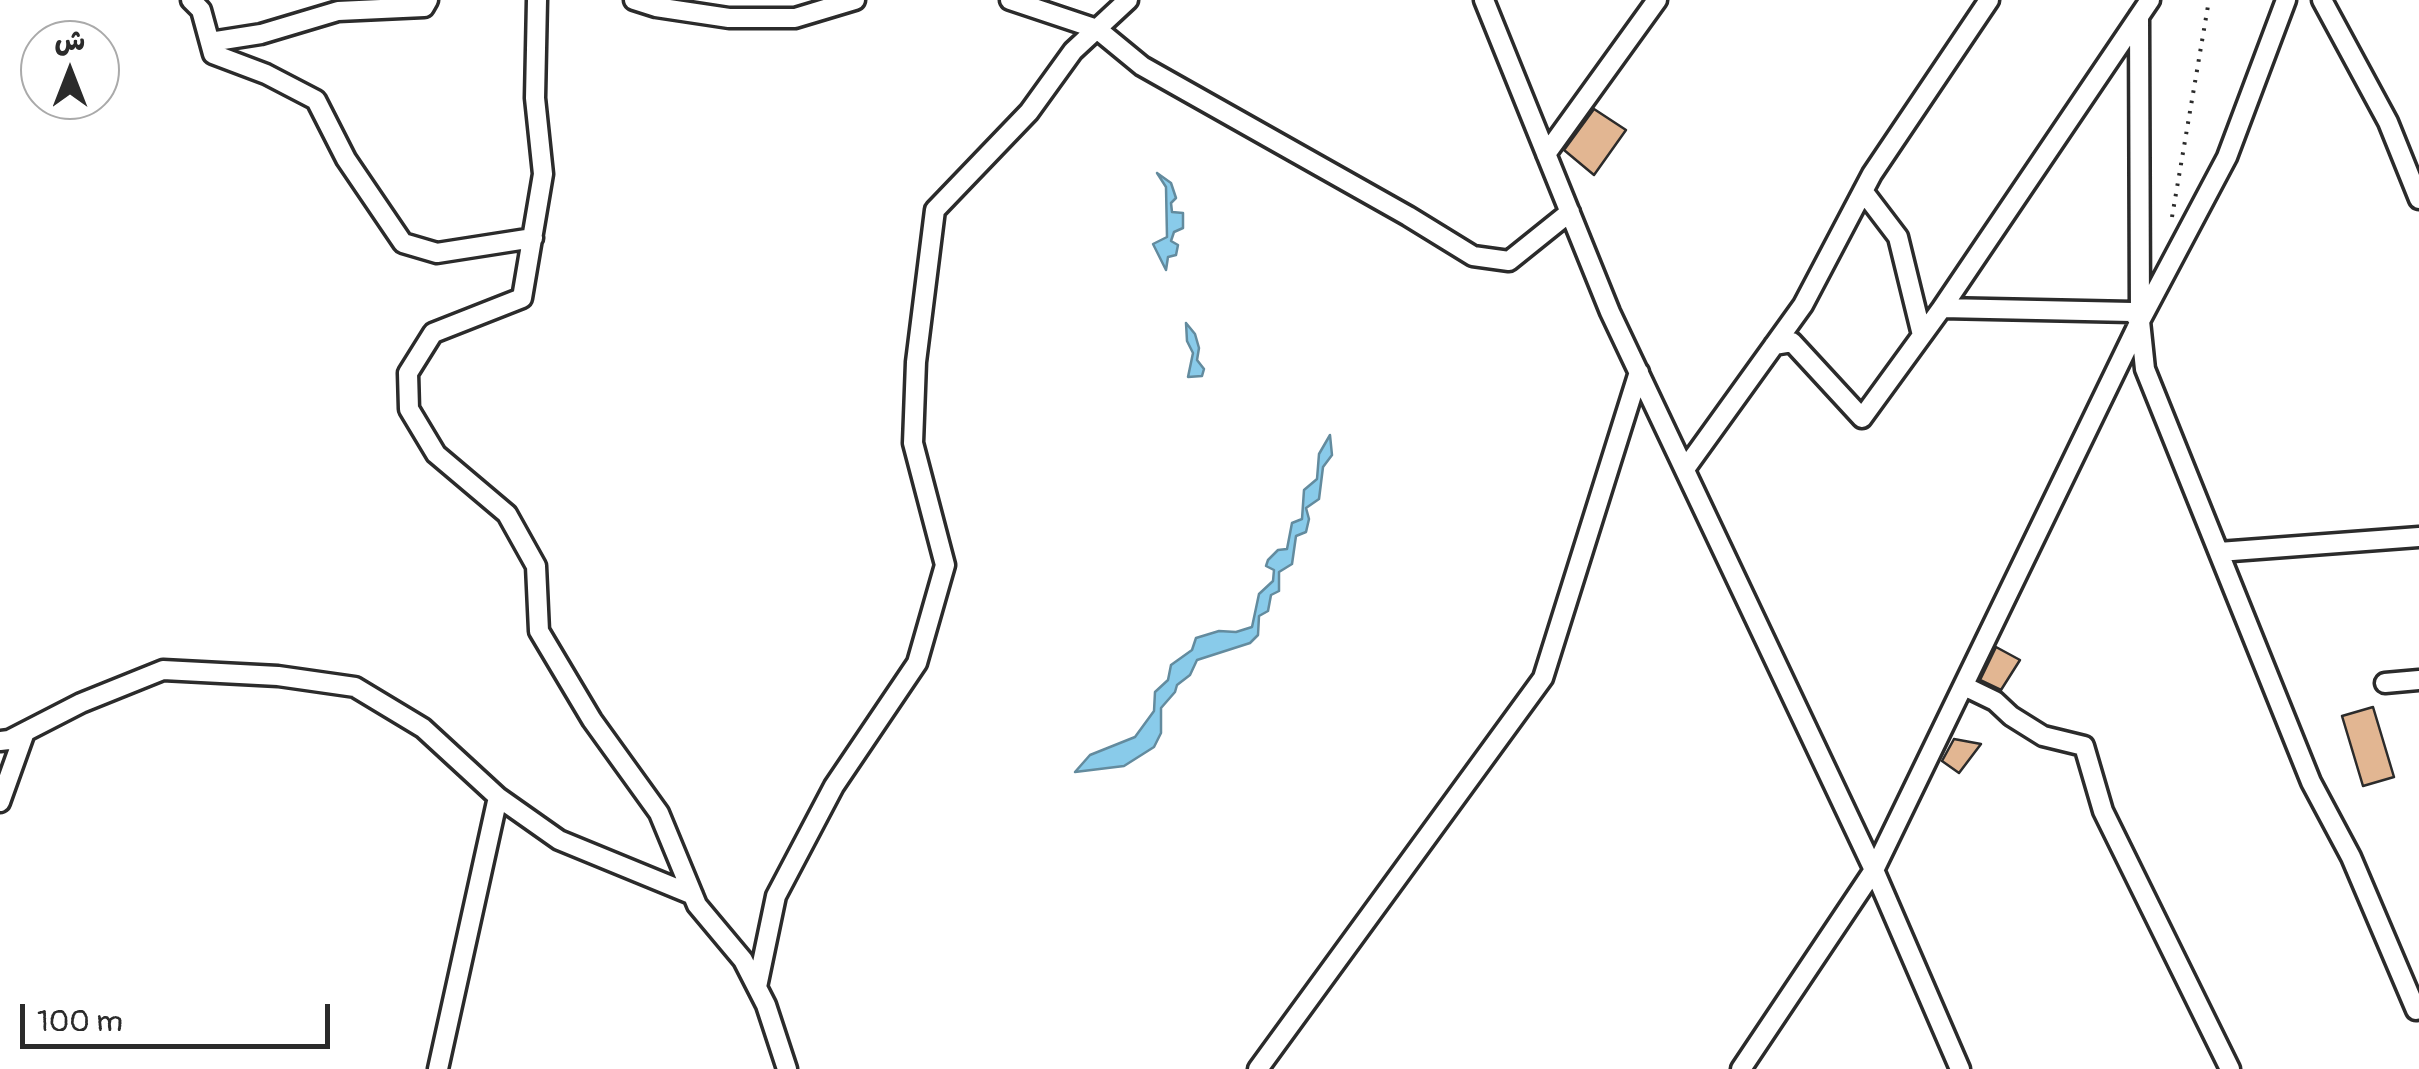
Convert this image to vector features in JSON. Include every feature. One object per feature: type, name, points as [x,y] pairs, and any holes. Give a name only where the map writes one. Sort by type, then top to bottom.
[{"type":"street","points":[[190,0],[202,10],[213,54],[266,74],[316,100],[346,158],[403,242],[437,253],[533,238]]},
{"type":"street","points":[[210,42],[261,34],[338,12],[424,7],[428,0]]},
{"type":"street","points":[[536,0],[535,98],[543,174],[522,298],[433,333],[408,372],[409,409],[436,454],[508,514],[536,566],[539,631],[592,720],[659,813],[698,905],[743,960],[766,1005],[786,1069]]},
{"type":"street","points":[[634,0],[729,18],[795,18],[855,0]]},
{"type":"street","points":[[1010,0],[1098,29],[1142,66],[1473,256],[1509,261],[1570,212]]},
{"type":"street","points":[[757,987],[776,896],[834,786],[916,663],[945,564],[913,443],[916,362],[935,210],[1029,112],[1073,51],[1128,0]]},
{"type":"street","points":[[1484,0],[1610,312],[1874,870],[1960,1069]]},
{"type":"street","points":[[1546,154],[1657,0]]},
{"type":"street","points":[[1686,469],[1803,305],[1863,191],[1989,0]]},
{"type":"street","points":[[1741,1069],[1874,870],[2140,321],[2227,157],[2286,0]]},
{"type":"street","points":[[2322,0],[2388,122],[2419,199]]},
{"type":"street","points":[[1774,345],[1792,342],[1862,418],[1942,308],[2144,8]]},
{"type":"street","points":[[2144,8],[2140,321],[2145,369],[2311,782],[2351,857],[2419,1010]]},
{"type":"street","points":[[1863,191],[1898,237],[1922,335]]},
{"type":"street","points":[[1942,308],[2132,312],[2140,321]]},
{"type":"street","points":[[1258,1069],[1543,678],[1639,372]]},
{"type":"street","points":[[2219,552],[2419,537]]},
{"type":"street","points":[[0,740],[9,740],[163,670],[278,676],[355,687],[423,728],[498,798],[559,840],[693,895]]},
{"type":"street","points":[[2385,683],[2419,680]]},
{"type":"street","points":[[1964,686],[1995,701],[2010,716],[2043,736],[2084,746],[2103,811],[2230,1069]]},
{"type":"street","points":[[0,802],[26,732]]},
{"type":"street","points":[[438,1069],[498,798]]},
{"type":"path","points":[[2171,226],[2209,0]]},
{"type":"water","points":[[1157,173],[1171,183],[1176,198],[1171,203],[1172,212],[1183,213],[1183,228],[1174,232],[1171,241],[1178,245],[1176,255],[1168,257],[1166,270],[1153,244],[1167,237],[1166,187]]},
{"type":"water","points":[[1186,323],[1195,334],[1197,360],[1204,369],[1202,376],[1188,377],[1193,353],[1187,341]]},
{"type":"water","points":[[1330,435],[1332,455],[1323,467],[1319,499],[1306,508],[1306,532],[1296,536],[1292,564],[1279,572],[1279,591],[1271,595],[1268,611],[1259,616],[1258,635],[1250,643],[1197,660],[1190,675],[1177,685],[1161,708],[1161,733],[1154,747],[1124,766],[1075,772],[1090,755],[1135,737],[1154,711],[1155,692],[1168,680],[1171,665],[1192,650],[1196,638],[1252,627],[1259,594],[1273,581],[1274,570],[1266,566],[1268,560],[1278,550],[1287,549],[1292,523],[1302,519],[1304,490],[1317,479],[1319,454]]},
{"type":"building","points":[[1594,109],[1626,130],[1594,175],[1564,150]]},
{"type":"building","points":[[1996,647],[2020,660],[2001,690],[1980,680]]},
{"type":"building","points":[[2373,707],[2394,777],[2363,786],[2342,716]]},
{"type":"building","points":[[1954,739],[1981,744],[1959,773],[1942,761]]}]
